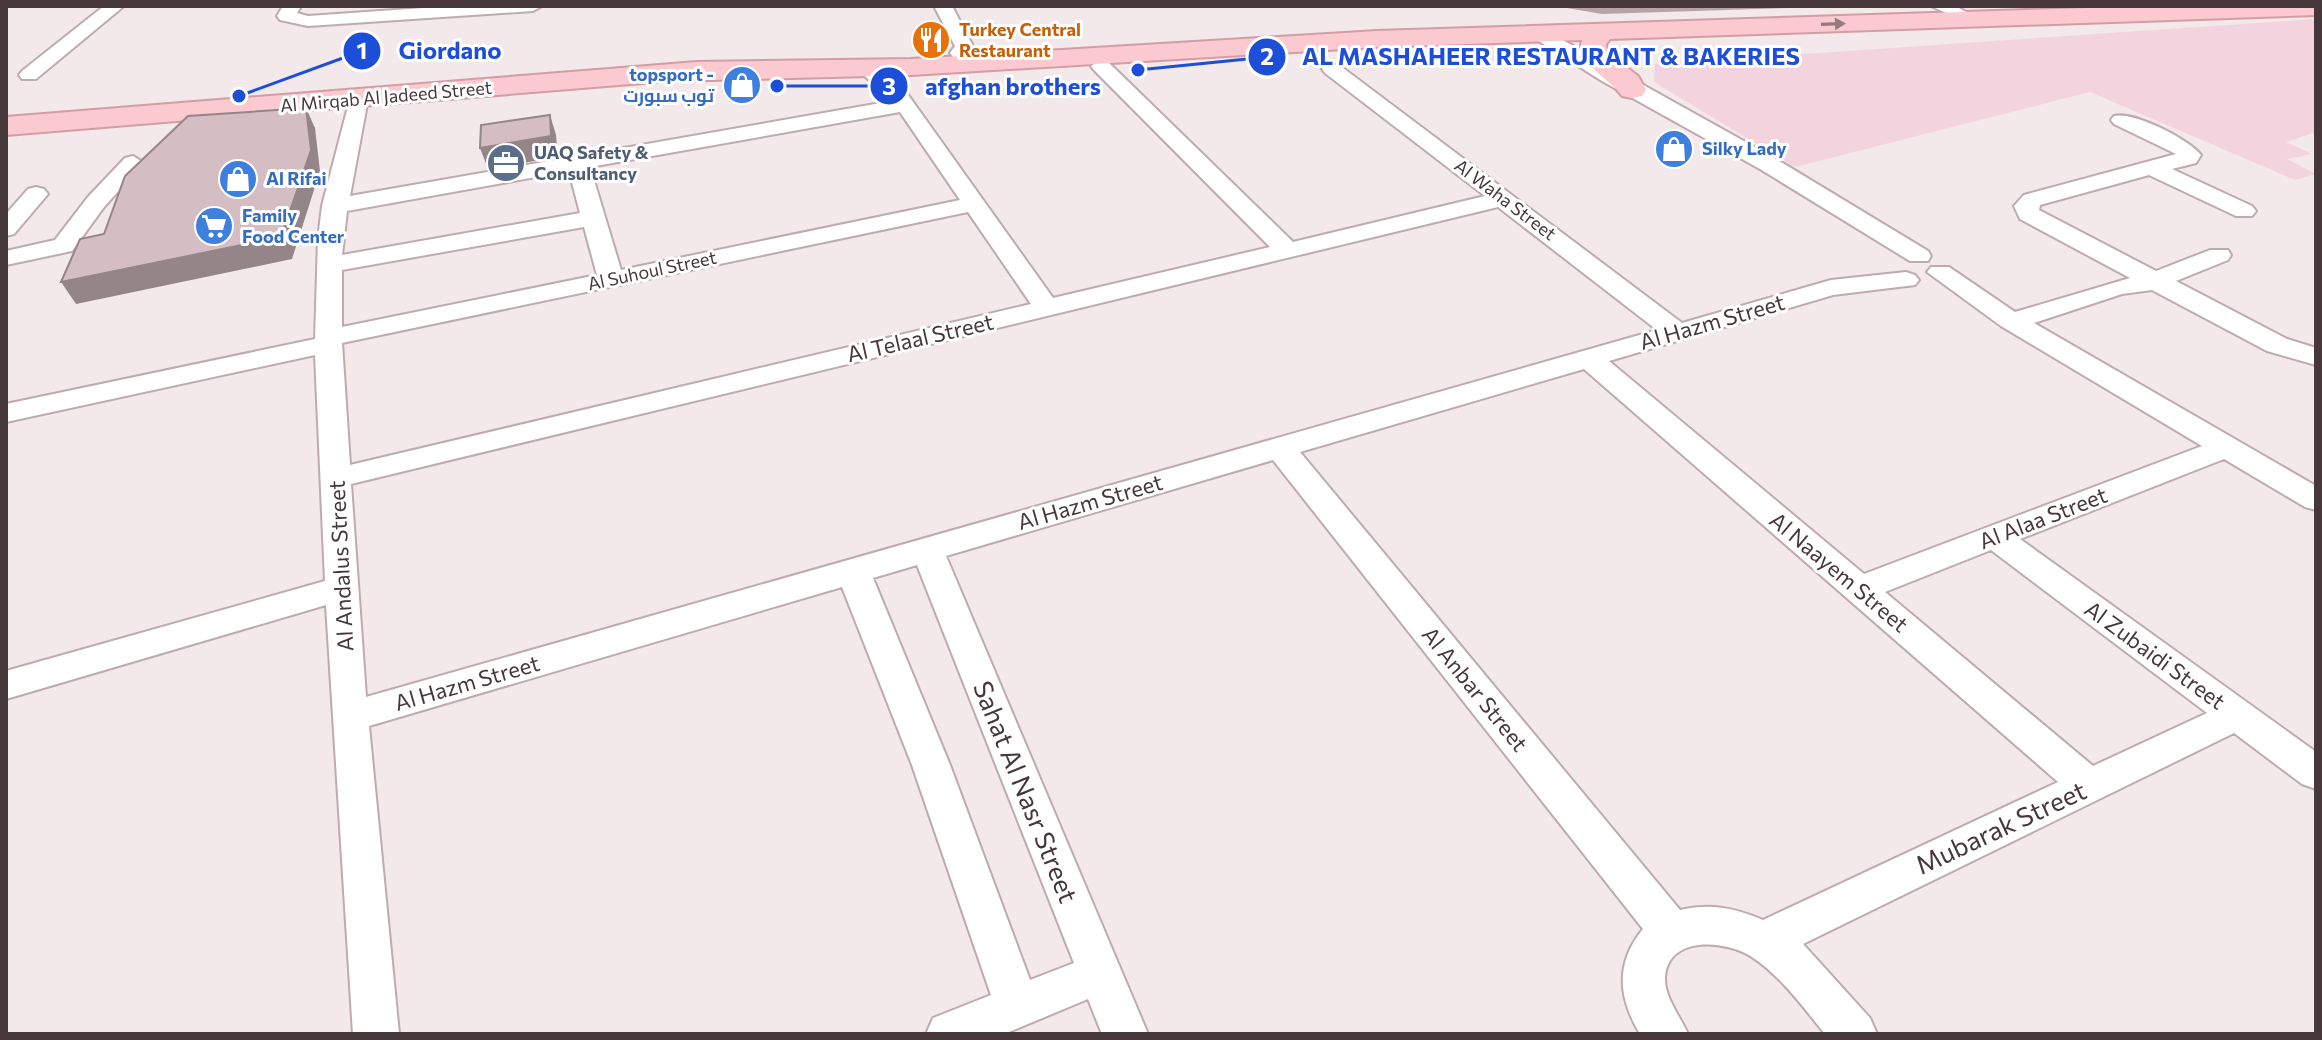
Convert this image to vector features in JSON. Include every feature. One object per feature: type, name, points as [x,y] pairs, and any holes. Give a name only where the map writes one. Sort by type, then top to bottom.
[{"type":"street","points":[[29,75],[115,6]]},
{"type":"street","points":[[292,6],[286,16],[308,21],[533,6]]},
{"type":"street","points":[[817,71],[845,65],[933,59],[960,53],[964,46],[943,6]]},
{"type":"street","points":[[1940,6],[1970,19]]},
{"type":"street","name":"Al Mirqab Al Jadeed Street","points":[[6,126],[670,73],[1457,22],[1525,31],[1602,32],[2316,8]]},
{"type":"street","points":[[1457,22],[1505,44],[1525,31]]},
{"type":"street","name":"Al Mirqab Al Jadeed Street","points":[[670,73],[911,67],[1457,22]]},
{"type":"street","points":[[1525,31],[1752,155],[1921,273],[2017,323],[2316,500]]},
{"type":"street","points":[[1525,31],[1836,221],[1862,239],[1879,260],[1899,253],[1921,273]]},
{"type":"street","points":[[1602,32],[1593,43],[1594,55],[1628,82],[1632,90]]},
{"type":"street","points":[[1101,66],[1288,251]]},
{"type":"street","points":[[900,97],[896,78],[911,67]]},
{"type":"street","points":[[867,69],[881,76],[900,97],[1047,308]]},
{"type":"street","name":"Al Waha Street","points":[[1332,69],[1677,332]]},
{"type":"street","points":[[334,206],[578,163],[900,97]]},
{"type":"street","name":"Al Andalus Street","points":[[358,99],[334,206],[328,341],[349,717],[376,1034]]},
{"type":"street","points":[[2121,120],[2179,145],[2190,155],[2032,200],[2026,206],[2028,214],[2152,282],[2277,345],[2316,357]]},
{"type":"street","points":[[6,258],[63,246],[96,202],[133,163]]},
{"type":"street","points":[[578,163],[611,280]]},
{"type":"street","points":[[2152,168],[2244,211]]},
{"type":"street","points":[[6,229],[36,194]]},
{"type":"street","name":"Al Telaal Street","points":[[336,478],[1503,199]]},
{"type":"street","name":"Al Suhoul Street","points":[[6,413],[328,341],[975,204]]},
{"type":"street","points":[[331,264],[594,218]]},
{"type":"street","points":[[2017,323],[2132,295],[2152,282],[2219,255]]},
{"type":"street","name":"Al Hazm Street","points":[[1831,288],[1879,260]]},
{"type":"street","name":"Al Hazm Street","points":[[349,717],[1831,288],[1921,273]]},
{"type":"street","name":"Al Naayem Street","points":[[1588,358],[2090,786]]},
{"type":"street","name":"Al Anbar Street","points":[[1279,447],[1671,931]]},
{"type":"street","name":"Al Alaa Street","points":[[1859,589],[2226,447]]},
{"type":"street","name":"Al Zubaidi Street","points":[[1995,537],[2316,773]]},
{"type":"street","name":"Sahat Al Nasr Street","points":[[927,549],[1125,1034]]},
{"type":"street","points":[[853,571],[931,765],[1017,1006]]},
{"type":"street","points":[[6,685],[342,588]]},
{"type":"street","name":"Mubarak Street","points":[[1764,941],[2237,715]]},
{"type":"street","points":[[1665,1034],[1645,998],[1643,970],[1652,947],[1671,931],[1699,923],[1721,926],[1764,941],[1791,962],[1854,1034]]},
{"type":"street","points":[[949,1034],[1099,974]]},
{"type":"shaded area","points":[[2316,19],[2316,132],[2286,142],[2312,154],[2287,159],[2316,174],[2295,180],[2090,92],[1795,167],[1654,82],[1655,64]]},
{"type":"building","name":"Family Food Center","points":[[306,108],[311,150],[281,237],[61,282],[80,239],[104,234],[125,176],[188,116]]},
{"type":"building","points":[[550,115],[551,136],[480,148],[481,125]]},
{"type":"place","name":"Turkey Central Restaurant","points":[[931,40]]},
{"type":"place","name":"AL MASHAHEER RESTAURANT & BAKERIES","points":[[1138,70]]},
{"type":"place","name":"topsport - توب سبورت","points":[[742,85]]},
{"type":"place","name":"afghan brothers","points":[[777,86]]},
{"type":"place","name":"Giordano","points":[[239,96]]},
{"type":"place","name":"Silky Lady","points":[[1674,149]]},
{"type":"place","name":"UAQ Safety & Consultancy","points":[[506,163]]},
{"type":"place","name":"Al Rifai","points":[[238,179]]},
{"type":"place","name":"Family Food Center","points":[[214,226]]}]
